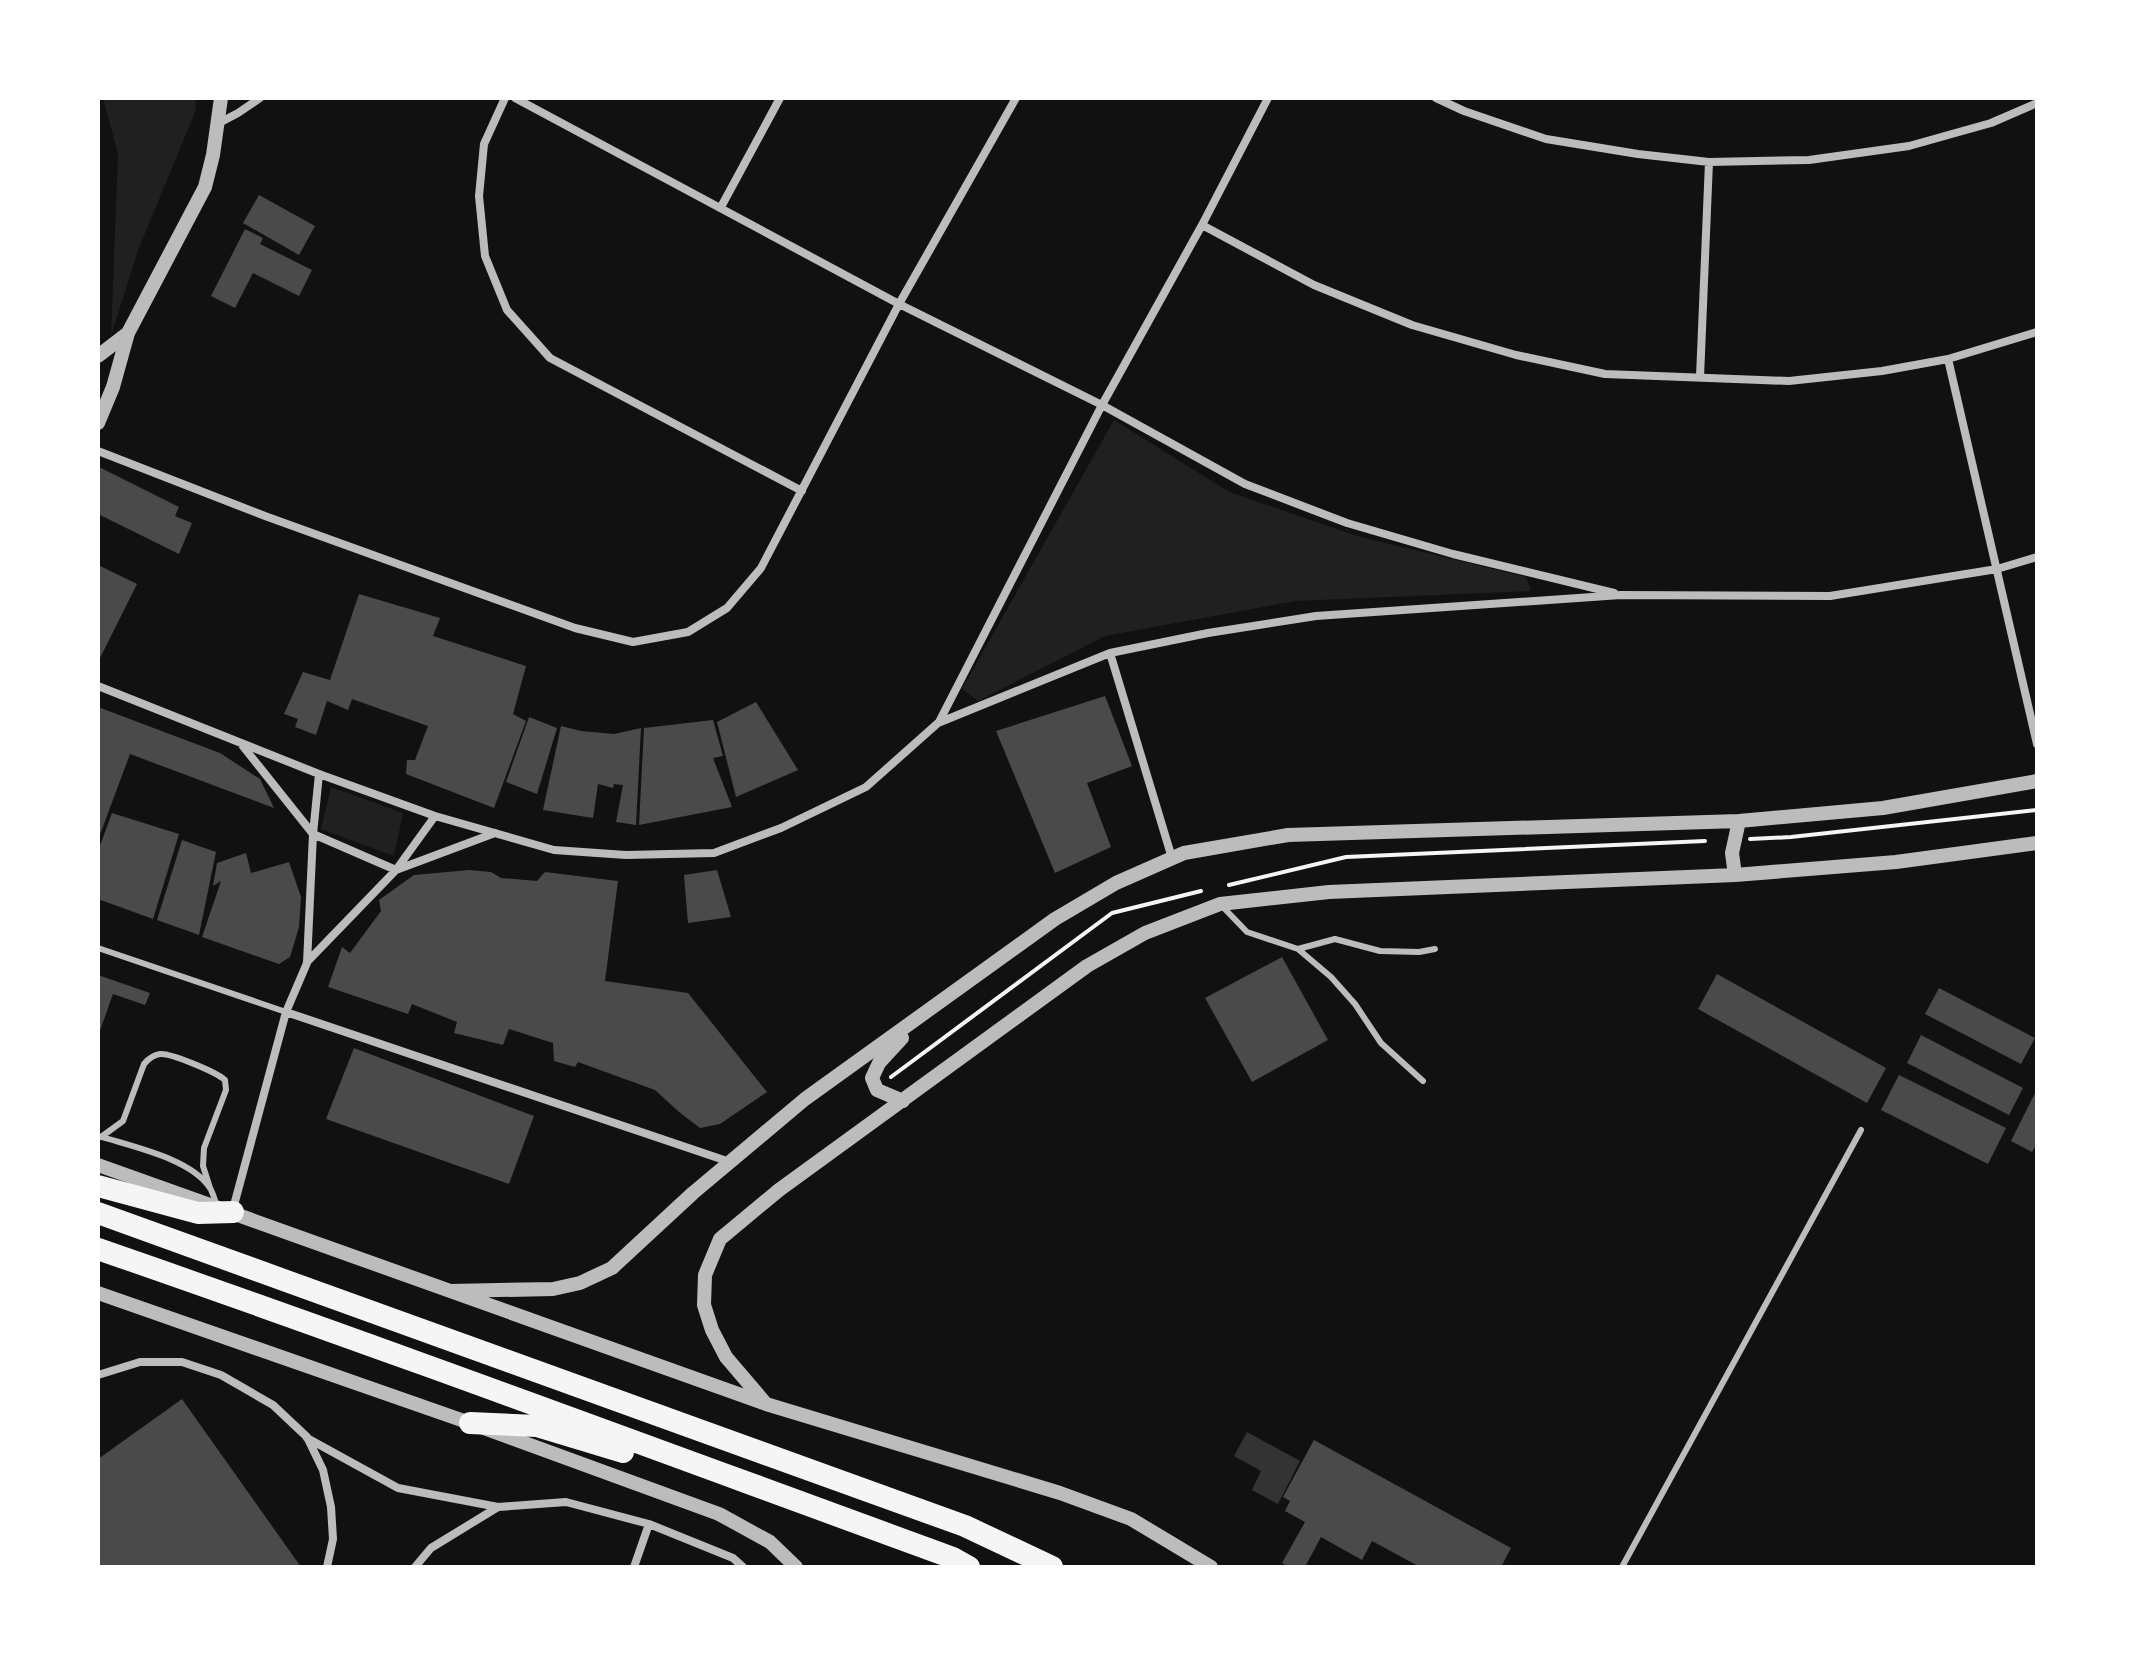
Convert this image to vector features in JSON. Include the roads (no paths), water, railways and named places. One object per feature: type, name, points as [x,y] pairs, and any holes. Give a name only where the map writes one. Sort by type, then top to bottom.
[{"type":"highway","points":[[98,1186],[198,1213],[225,1209]]},
{"type":"highway","points":[[98,1213],[965,1526],[1052,1567]]},
{"type":"highway","points":[[98,1249],[953,1558],[969,1567]]},
{"type":"highway","points":[[470,1423],[537,1426],[721,1483],[755,1486]]},
{"type":"street","points":[[98,423],[113,387],[128,333],[205,187],[219,123],[221,98]]},
{"type":"street","points":[[219,123],[260,98]]},
{"type":"street","points":[[505,98],[484,144],[479,196],[485,256],[507,310],[550,358],[802,491]]},
{"type":"street","points":[[515,98],[899,304],[1102,405],[1245,484],[1347,523],[1453,554],[1621,595]]},
{"type":"street","points":[[721,207],[780,98]]},
{"type":"street","points":[[98,451],[265,516],[575,628],[633,642],[688,632],[727,608],[761,568],[899,304],[1016,98]]},
{"type":"street","points":[[938,723],[1102,405],[1268,98]]},
{"type":"street","points":[[1436,98],[1464,111],[1546,139],[1709,162],[1809,160],[1909,146],[1991,123],[2037,103]]},
{"type":"street","points":[[1700,377],[1709,162]]},
{"type":"street","points":[[1202,225],[1314,285],[1412,325],[1516,355],[1605,374],[1789,381],[1882,371],[1948,359],[2037,332]]},
{"type":"street","points":[[113,387],[98,356],[128,333]]},
{"type":"street","points":[[1948,359],[2037,744]]},
{"type":"street","points":[[98,686],[319,774],[435,816],[554,850],[626,855],[714,853],[781,828],[866,787],[938,723],[1110,653],[1316,616],[1621,595],[1830,596],[1997,569],[2037,557]]},
{"type":"street","points":[[1110,653],[1172,858]]},
{"type":"street","points":[[240,742],[313,834],[396,870],[496,833]]},
{"type":"street","points":[[225,1209],[286,1012],[307,963],[319,774]]},
{"type":"street","points":[[450,1291],[553,1289],[580,1283],[612,1268],[693,1193],[805,1099],[1055,919],[1116,883],[1184,853],[1288,835],[1739,821],[1883,808],[2037,781]]},
{"type":"street","points":[[307,963],[396,870],[435,816]]},
{"type":"street","points":[[1735,875],[1732,853],[1739,821]]},
{"type":"street","points":[[766,1404],[726,1357],[704,1305],[705,1275],[720,1239],[779,1190],[1087,966],[1145,933],[1220,904],[1329,892],[1735,875],[1896,862],[2037,843]]},
{"type":"street","points":[[286,1012],[730,1162]]},
{"type":"street","points":[[903,1101],[877,1090],[872,1078],[879,1063],[927,1012]]},
{"type":"street","points":[[98,1165],[766,1404],[1060,1493],[1131,1519],[1211,1567]]},
{"type":"street","points":[[98,1293],[719,1514],[770,1542],[796,1567]]},
{"type":"street","points":[[98,1375],[140,1362],[182,1362],[221,1375],[273,1405],[307,1437],[398,1488],[498,1507],[566,1502],[649,1524],[733,1558],[743,1567]]},
{"type":"street","points":[[307,1437],[323,1470],[331,1507],[333,1539],[327,1567]]},
{"type":"street","points":[[415,1567],[431,1548],[498,1507]]},
{"type":"street","points":[[634,1567],[649,1524]]},
{"type":"street","points":[[1191,1555],[1201,1567]]},
{"type":"lane","points":[[1220,904],[1247,932],[1298,949],[1331,977],[1355,1004],[1381,1043],[1423,1081]]},
{"type":"lane","points":[[1298,949],[1335,939],[1380,951],[1419,952],[1435,949]]},
{"type":"lane","points":[[98,948],[286,1012]]},
{"type":"lane","points":[[100,1137],[123,1121],[144,1064],[150,1057],[163,1053],[217,1073],[225,1080],[226,1090],[204,1148],[203,1166],[210,1188]]},
{"type":"lane","points":[[1622,1567],[1861,1130]]},
{"type":"lane","points":[[100,1137],[172,1161],[192,1171],[210,1188],[225,1209]]}]
